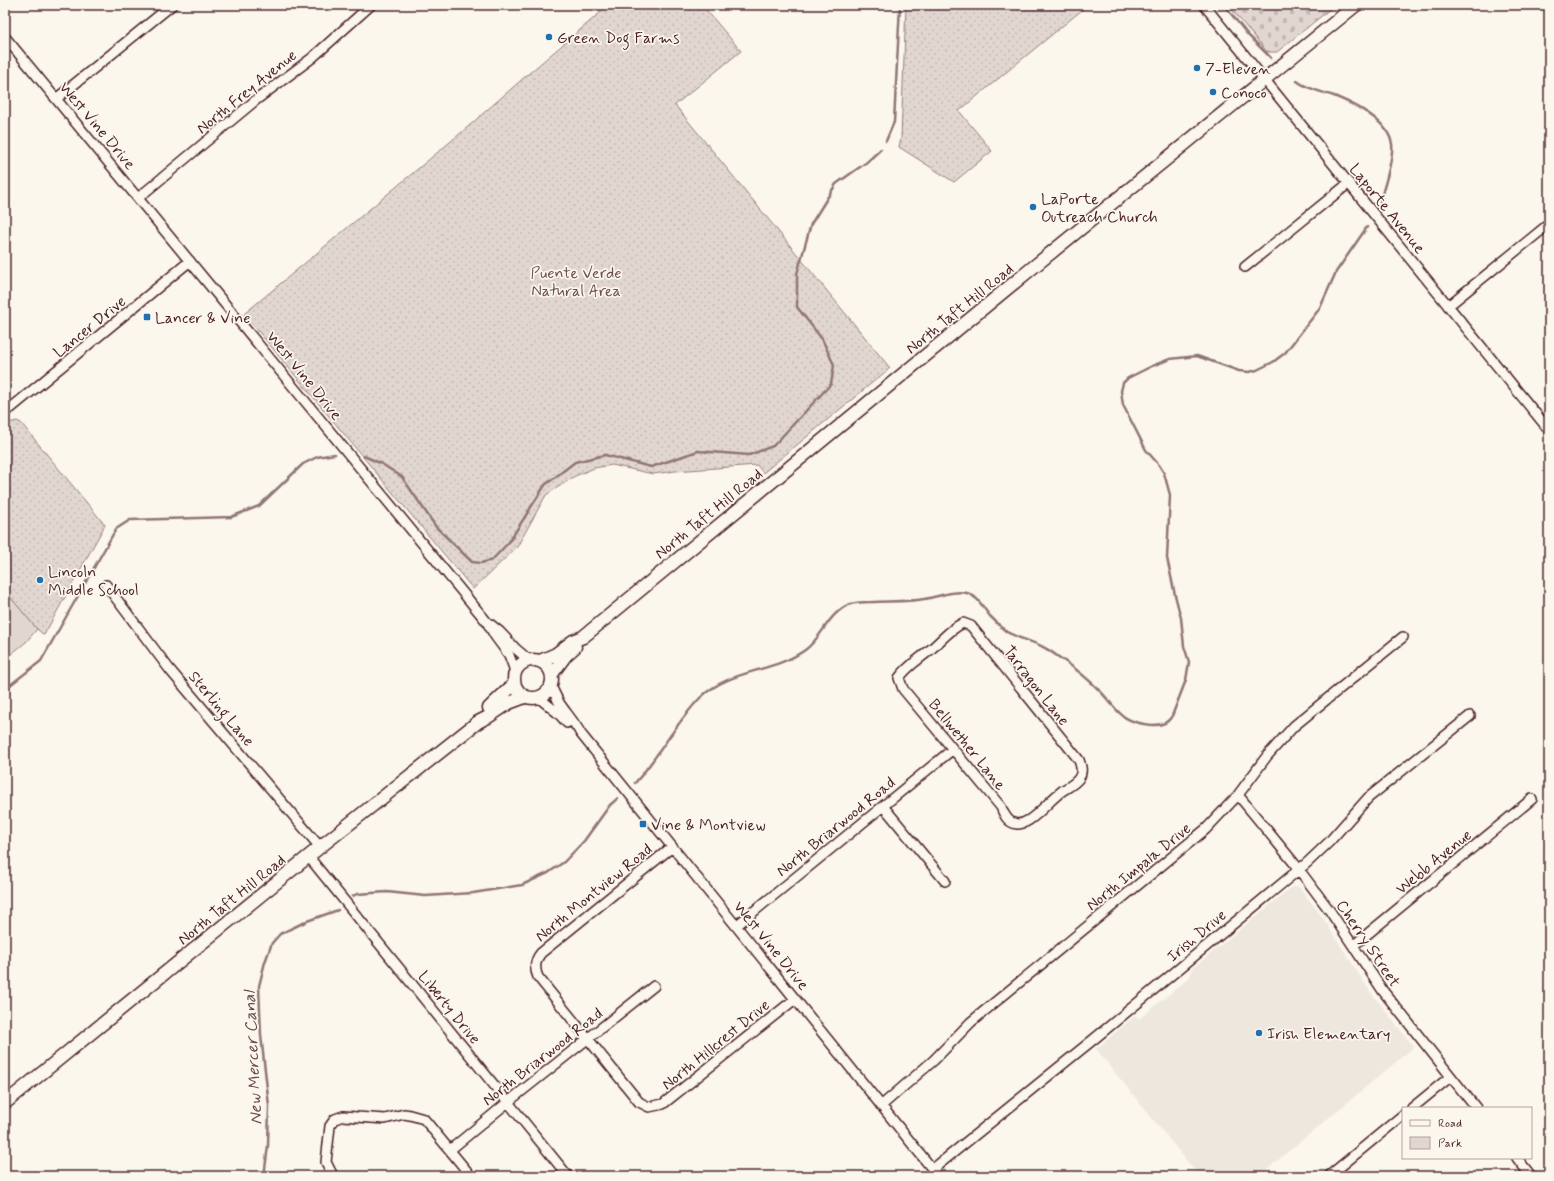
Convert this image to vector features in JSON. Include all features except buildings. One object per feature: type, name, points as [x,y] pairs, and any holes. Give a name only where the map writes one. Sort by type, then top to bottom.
[{"type":"main road","name":"North Taft Hill Road","points":[[552,674],[583,637],[1026,273],[1356,5]]},
{"type":"main road","name":"North Taft Hill Road","points":[[534,660],[556,654],[573,641],[583,637]]},
{"type":"main road","points":[[515,671],[520,664],[534,660]]},
{"type":"main road","name":"West Vine Drive","points":[[534,660],[548,666],[552,674]]},
{"type":"main road","name":"West Vine Drive","points":[[514,684],[513,677],[515,671]]},
{"type":"main road","points":[[514,684],[520,693],[525,697],[538,697],[545,694],[551,687],[552,674]]},
{"type":"main road","name":"North Taft Hill Road","points":[[478,722],[484,712],[503,696],[514,684]]},
{"type":"main road","name":"North Taft Hill Road","points":[[5,1103],[308,856],[478,722],[509,703],[525,697]]},
{"type":"street","points":[[56,99],[172,5]]},
{"type":"street","name":"North Frey Avenue","points":[[138,198],[256,100],[312,58],[371,5]]},
{"type":"street","name":"Laporte Avenue","points":[[1204,5],[1549,430]]},
{"type":"street","name":"West Vine Drive","points":[[5,37],[487,622],[509,655],[515,671]]},
{"type":"street","points":[[1245,267],[1349,183]]},
{"type":"street","points":[[1448,306],[1549,224]]},
{"type":"street","name":"Lancer Drive","points":[[5,411],[17,404],[190,261]]},
{"type":"street","name":"Sterling Lane","points":[[106,585],[170,670],[320,847]]},
{"type":"street","name":"West Vine Drive","points":[[487,622],[500,632],[516,650],[534,660]]},
{"type":"street","name":"Tarragon Lane","points":[[899,678],[905,669],[930,650],[955,627],[963,623],[971,626],[1079,760],[1081,770],[1080,777],[1074,784],[1062,791],[1030,819],[1023,823],[1017,824]]},
{"type":"street","name":"North Impala Drive","points":[[881,1106],[934,1060],[971,1022],[1206,829],[1238,795],[1267,756],[1294,726],[1403,637]]},
{"type":"street","name":"Bellwether Lane","points":[[899,678],[903,689],[1001,807],[1005,817],[1011,822],[1017,824]]},
{"type":"street","name":"West Vine Drive","points":[[551,687],[558,702],[580,734],[796,999],[935,1173]]},
{"type":"street","name":"West Vine Drive","points":[[538,697],[559,714],[572,729],[580,734]]},
{"type":"street","name":"Irish Drive","points":[[935,1173],[1094,1039],[1299,870],[1329,842],[1368,798],[1470,716]]},
{"type":"street","name":"North Briarwood Road","points":[[736,926],[953,749]]},
{"type":"street","name":"Cherry Street","points":[[1238,795],[1299,870],[1354,945],[1383,991],[1475,1107]]},
{"type":"street","name":"Webb Avenue","points":[[1354,945],[1532,799]]},
{"type":"street","points":[[883,806],[945,881]]},
{"type":"street","name":"North Montview Road","points":[[588,1039],[538,977],[536,963],[541,953],[672,847]]},
{"type":"street","name":"Liberty Drive","points":[[308,856],[568,1176]]},
{"type":"street","name":"North Briarwood Road","points":[[450,1150],[654,986]]},
{"type":"street","name":"North Hillcrest Drive","points":[[588,1039],[639,1102],[645,1106],[651,1107],[663,1104],[796,999]]},
{"type":"street","points":[[1413,1107],[1450,1076]]},
{"type":"street","points":[[333,1176],[326,1162],[328,1136],[330,1126],[338,1118],[343,1116],[385,1119],[404,1114],[410,1114],[424,1119],[471,1176]]},
{"type":"street","points":[[1329,1176],[1402,1116]]},
{"type":"street","points":[[1518,1159],[1531,1176]]},
{"type":"shaded area","name":"Irish Elementary","points":[[1296,886],[1300,888],[1323,918],[1369,990],[1414,1047],[1259,1176],[1199,1176],[1096,1049],[1135,1016],[1139,1019],[1190,977],[1193,968],[1292,887]]},
{"type":"green space","name":"Puente Verde Natural Area","points":[[596,5],[702,5],[741,51],[675,105],[890,368],[763,473],[757,465],[653,474],[612,465],[594,468],[575,476],[546,495],[517,547],[473,589],[244,314],[462,132],[601,12]]},
{"type":"green space","points":[[906,5],[1088,5],[959,111],[992,151],[954,182],[899,147],[901,138]]},
{"type":"green space","points":[[1228,5],[1335,5],[1277,52],[1267,52]]},
{"type":"green space","name":"Lincoln Middle School","points":[[17,421],[21,423],[105,525],[44,635],[37,629],[5,591],[5,424]]},
{"type":"green space","points":[[5,591],[37,629],[26,642],[5,659]]},
{"type":"waterway","points":[[886,141],[894,122],[900,5]]},
{"type":"waterway","name":"New Mercer Canal","points":[[1224,5],[1248,35],[1271,58]]},
{"type":"waterway","name":"New Mercer Canal","points":[[1297,81],[1310,88],[1334,96],[1360,108],[1377,120],[1389,135],[1392,144],[1392,157],[1380,201]]},
{"type":"waterway","points":[[364,456],[382,464],[402,477],[436,527],[472,562],[481,563],[492,560],[509,542],[545,485],[575,462],[605,455],[651,467],[698,451],[749,455],[773,446],[831,384],[834,365],[822,339],[797,307],[797,274],[811,224],[836,184],[867,162],[881,149]]},
{"type":"waterway","name":"New Mercer Canal","points":[[635,783],[700,698],[724,682],[779,663],[805,650],[811,645],[835,614],[848,605],[860,602],[911,601],[951,593],[967,593],[977,599],[990,616],[1007,632],[1037,644],[1078,671],[1104,695],[1119,713],[1125,717],[1132,721],[1152,725],[1161,724],[1168,721],[1172,716],[1186,680],[1189,662],[1184,646],[1181,618],[1167,558],[1170,495],[1164,473],[1146,450],[1123,405],[1121,391],[1123,383],[1128,378],[1170,359],[1197,356],[1239,371],[1249,372],[1257,370],[1273,362],[1285,353],[1320,308],[1336,272],[1367,227]]},
{"type":"waterway","points":[[5,689],[41,661],[116,529],[130,520],[231,517],[259,506],[303,464],[317,457],[335,454]]},
{"type":"waterway","name":"New Mercer Canal","points":[[353,896],[357,894],[387,892],[425,896],[473,893],[522,885],[548,873],[564,862],[584,841],[610,805],[618,798]]},
{"type":"waterway","name":"New Mercer Canal","points":[[264,1176],[268,1146],[269,1106],[261,1035],[259,986],[265,962],[272,943],[280,934],[307,921],[338,910]]},
{"type":"place","name":"Green Dog Farms","points":[[549,37]]},
{"type":"place","name":"7-Eleven","points":[[1197,68]]},
{"type":"place","name":"Conoco","points":[[1213,92]]},
{"type":"place","name":"LaPorte Outreach Church","points":[[1033,207]]},
{"type":"place","name":"Lancer & Vine","points":[[147,317]]},
{"type":"place","name":"Lincoln Middle School","points":[[40,580]]},
{"type":"place","name":"Vine & Montview","points":[[643,824]]},
{"type":"place","name":"Irish Elementary","points":[[1259,1033]]}]
